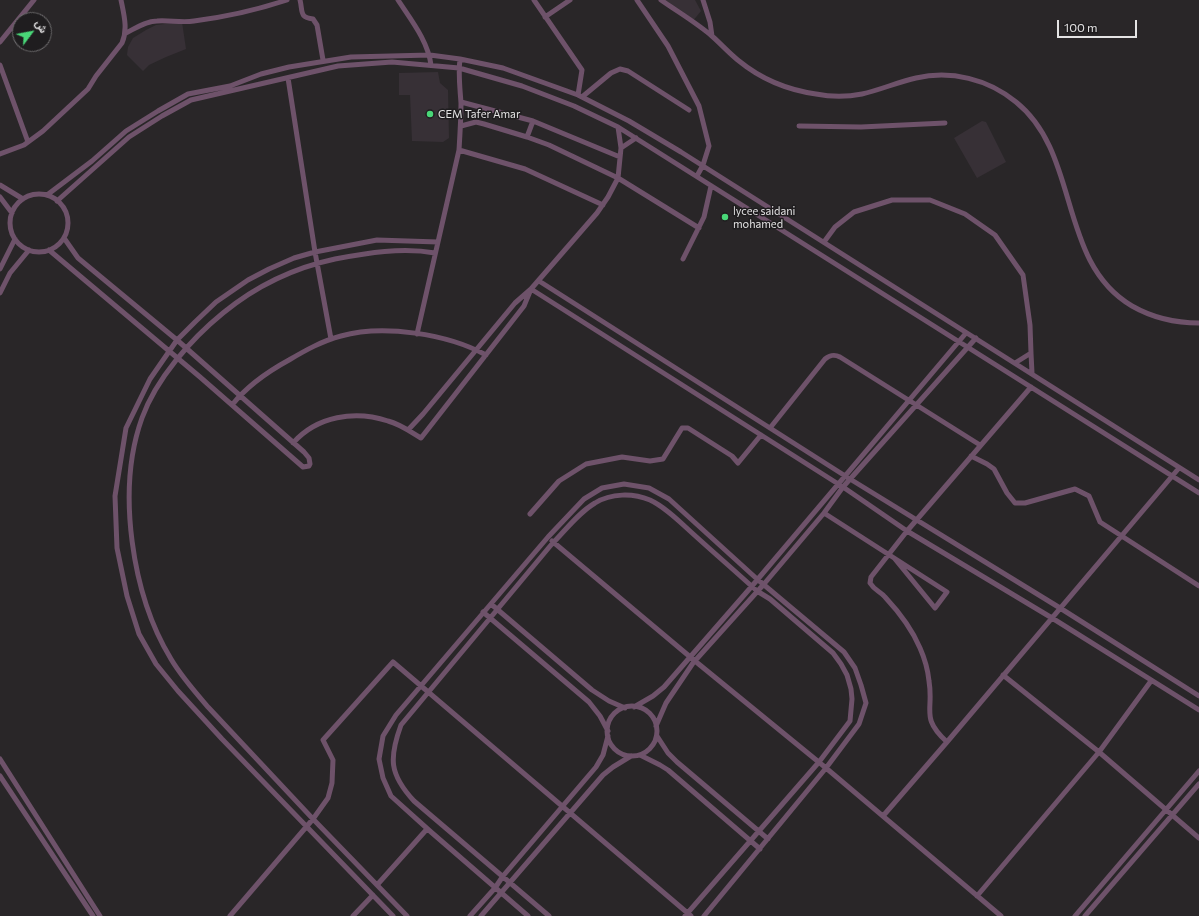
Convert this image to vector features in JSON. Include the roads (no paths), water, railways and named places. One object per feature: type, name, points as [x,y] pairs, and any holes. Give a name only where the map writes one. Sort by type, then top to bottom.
[{"type":"street","points":[[0,42],[34,0]]},
{"type":"street","points":[[0,154],[24,145],[43,132],[88,89],[96,76],[122,43],[126,33],[121,0]]},
{"type":"street","points":[[126,33],[143,24],[154,21],[191,22],[218,18],[237,15],[287,0]]},
{"type":"street","points":[[300,0],[305,18],[313,19],[317,25],[323,60]]},
{"type":"street","points":[[398,0],[425,44],[430,55],[431,65]]},
{"type":"street","points":[[534,0],[582,70],[580,96]]},
{"type":"street","points":[[545,17],[570,0]]},
{"type":"street","points":[[637,0],[668,46],[699,106],[709,146],[703,165],[697,176]]},
{"type":"street","points":[[661,0],[712,36],[740,62],[760,75],[778,84],[796,90],[817,95],[837,96],[861,94],[915,78],[932,75],[969,78],[988,84],[1002,92],[1017,102],[1030,115],[1046,136],[1090,261],[1106,285],[1125,302],[1140,311],[1182,323],[1199,323]]},
{"type":"street","points":[[703,0],[710,22],[712,36]]},
{"type":"street","points":[[47,196],[126,132],[188,94],[230,86],[261,74],[323,60],[350,56],[430,55],[460,59],[503,68],[580,96],[629,121],[703,165],[1199,480]]},
{"type":"street","points":[[417,334],[459,150],[461,126],[460,59]]},
{"type":"street","points":[[57,201],[129,137],[191,100],[326,68],[345,65],[392,62],[459,68],[522,86],[574,106],[618,127],[1199,493]]},
{"type":"street","points":[[0,65],[28,142]]},
{"type":"street","points":[[580,96],[611,73],[620,70],[628,72],[689,110]]},
{"type":"street","points":[[288,78],[315,252],[331,339]]},
{"type":"street","points":[[461,102],[534,121],[620,157]]},
{"type":"street","points":[[527,137],[534,121]]},
{"type":"street","points":[[461,126],[480,123],[549,145],[618,178],[699,228]]},
{"type":"street","points":[[799,126],[861,127],[945,123]]},
{"type":"street","points":[[408,430],[515,303],[539,281],[603,205],[618,178],[621,148],[618,127]]},
{"type":"street","points":[[621,148],[636,138]]},
{"type":"street","points":[[459,150],[525,169],[603,205]]},
{"type":"street","points":[[0,185],[23,199]]},
{"type":"street","points":[[683,259],[704,217],[711,186]]},
{"type":"street","points":[[39,194],[47,196],[57,201],[64,209],[67,218],[67,228],[64,238],[49,250],[39,252],[29,250],[21,246],[15,239],[11,230],[10,222],[12,213],[16,205],[23,199],[39,194]]},
{"type":"street","points":[[0,197],[12,213]]},
{"type":"street","points":[[824,242],[835,227],[854,212],[892,200],[930,200],[965,214],[995,235],[1023,275],[1030,326],[1032,373]]},
{"type":"street","points":[[49,250],[303,467],[309,466],[309,458],[304,452],[177,340],[78,258],[64,238]]},
{"type":"street","points":[[0,269],[15,239]]},
{"type":"street","points":[[393,916],[188,702],[156,664],[139,634],[126,596],[117,548],[115,496],[126,428],[150,379],[177,340],[216,302],[248,280],[294,258],[315,252],[377,240],[438,242]]},
{"type":"street","points":[[0,293],[10,273],[29,250]]},
{"type":"street","points":[[407,916],[208,707],[190,686],[171,659],[154,626],[137,573],[129,517],[128,490],[132,454],[142,418],[158,386],[178,359],[208,325],[235,304],[278,277],[317,263],[354,256],[394,251],[435,253]]},
{"type":"street","points":[[539,281],[844,476],[1060,608],[1199,696]]},
{"type":"street","points":[[293,443],[307,430],[325,421],[344,416],[363,415],[388,421],[421,438],[524,306],[531,289]]},
{"type":"street","points":[[531,289],[844,486],[907,531],[1052,618],[1199,710]]},
{"type":"street","points":[[232,405],[252,384],[274,368],[319,343],[342,335],[372,331],[417,334],[441,338],[486,355]]},
{"type":"street","points":[[634,707],[659,692],[752,586],[966,333]]},
{"type":"street","points":[[656,726],[666,702],[695,662],[764,584],[824,513],[850,479],[976,338]]},
{"type":"street","points":[[1015,363],[1031,353]]},
{"type":"street","points":[[770,428],[825,359],[830,356],[840,357],[980,445]]},
{"type":"street","points":[[947,742],[932,726],[929,715],[930,681],[920,648],[905,620],[884,595],[874,590],[870,583],[871,577],[907,531],[1031,387]]},
{"type":"street","points":[[530,514],[559,481],[586,464],[622,457],[650,461],[663,459],[682,428],[688,428],[732,456],[738,463],[761,435]]},
{"type":"street","points":[[971,456],[994,469],[1007,493],[1015,503],[1025,503],[1076,489],[1089,496],[1100,522],[1199,586]]},
{"type":"street","points":[[883,816],[1179,468]]},
{"type":"street","points":[[528,916],[427,829],[392,796],[383,778],[380,759],[383,736],[396,715],[483,612],[548,537],[584,499],[602,488],[624,484],[649,488],[669,499],[757,579],[844,652],[855,668],[866,703],[859,724],[826,768],[704,916]]},
{"type":"street","points":[[230,916],[313,819],[328,798],[332,783],[333,760],[323,740],[394,662],[421,686],[429,692],[562,806],[688,915],[819,762],[850,721],[852,699],[851,689],[847,674],[833,653],[770,599],[757,591],[672,515],[651,500],[633,495],[613,496],[596,502],[584,510],[554,542],[498,610],[491,618],[429,692],[401,725],[394,743],[392,762],[396,778],[403,790],[549,916]]},
{"type":"street","points":[[824,513],[947,592],[935,608],[895,559]]},
{"type":"street","points":[[548,537],[695,662],[819,762],[1001,916]]},
{"type":"street","points":[[491,604],[592,690],[609,701],[625,708]]},
{"type":"street","points":[[483,612],[589,702],[600,716],[614,748],[624,755],[640,755],[652,746],[657,736]]},
{"type":"street","points":[[1003,675],[1099,752],[1199,838]]},
{"type":"street","points":[[977,896],[1099,752],[1151,681]]},
{"type":"street","points":[[470,916],[596,767],[603,755],[608,733],[608,724],[614,714],[625,708],[634,707],[642,709],[648,713],[656,726],[657,736],[668,754],[768,839]]},
{"type":"street","points":[[640,755],[668,770],[760,849]]},
{"type":"street","points":[[481,916],[603,775],[613,766],[631,756]]},
{"type":"street","points":[[0,759],[100,916]]},
{"type":"street","points":[[1075,916],[1199,772]]},
{"type":"street","points":[[0,776],[93,916]]},
{"type":"street","points":[[1085,916],[1199,784]]},
{"type":"street","points":[[377,885],[427,829]]},
{"type":"street","points":[[352,916],[374,895]]},
{"type":"place","name":"CEM Tafer Amar","points":[[430,114]]},
{"type":"place","name":"lycee saidani mohamed","points":[[725,217]]}]
